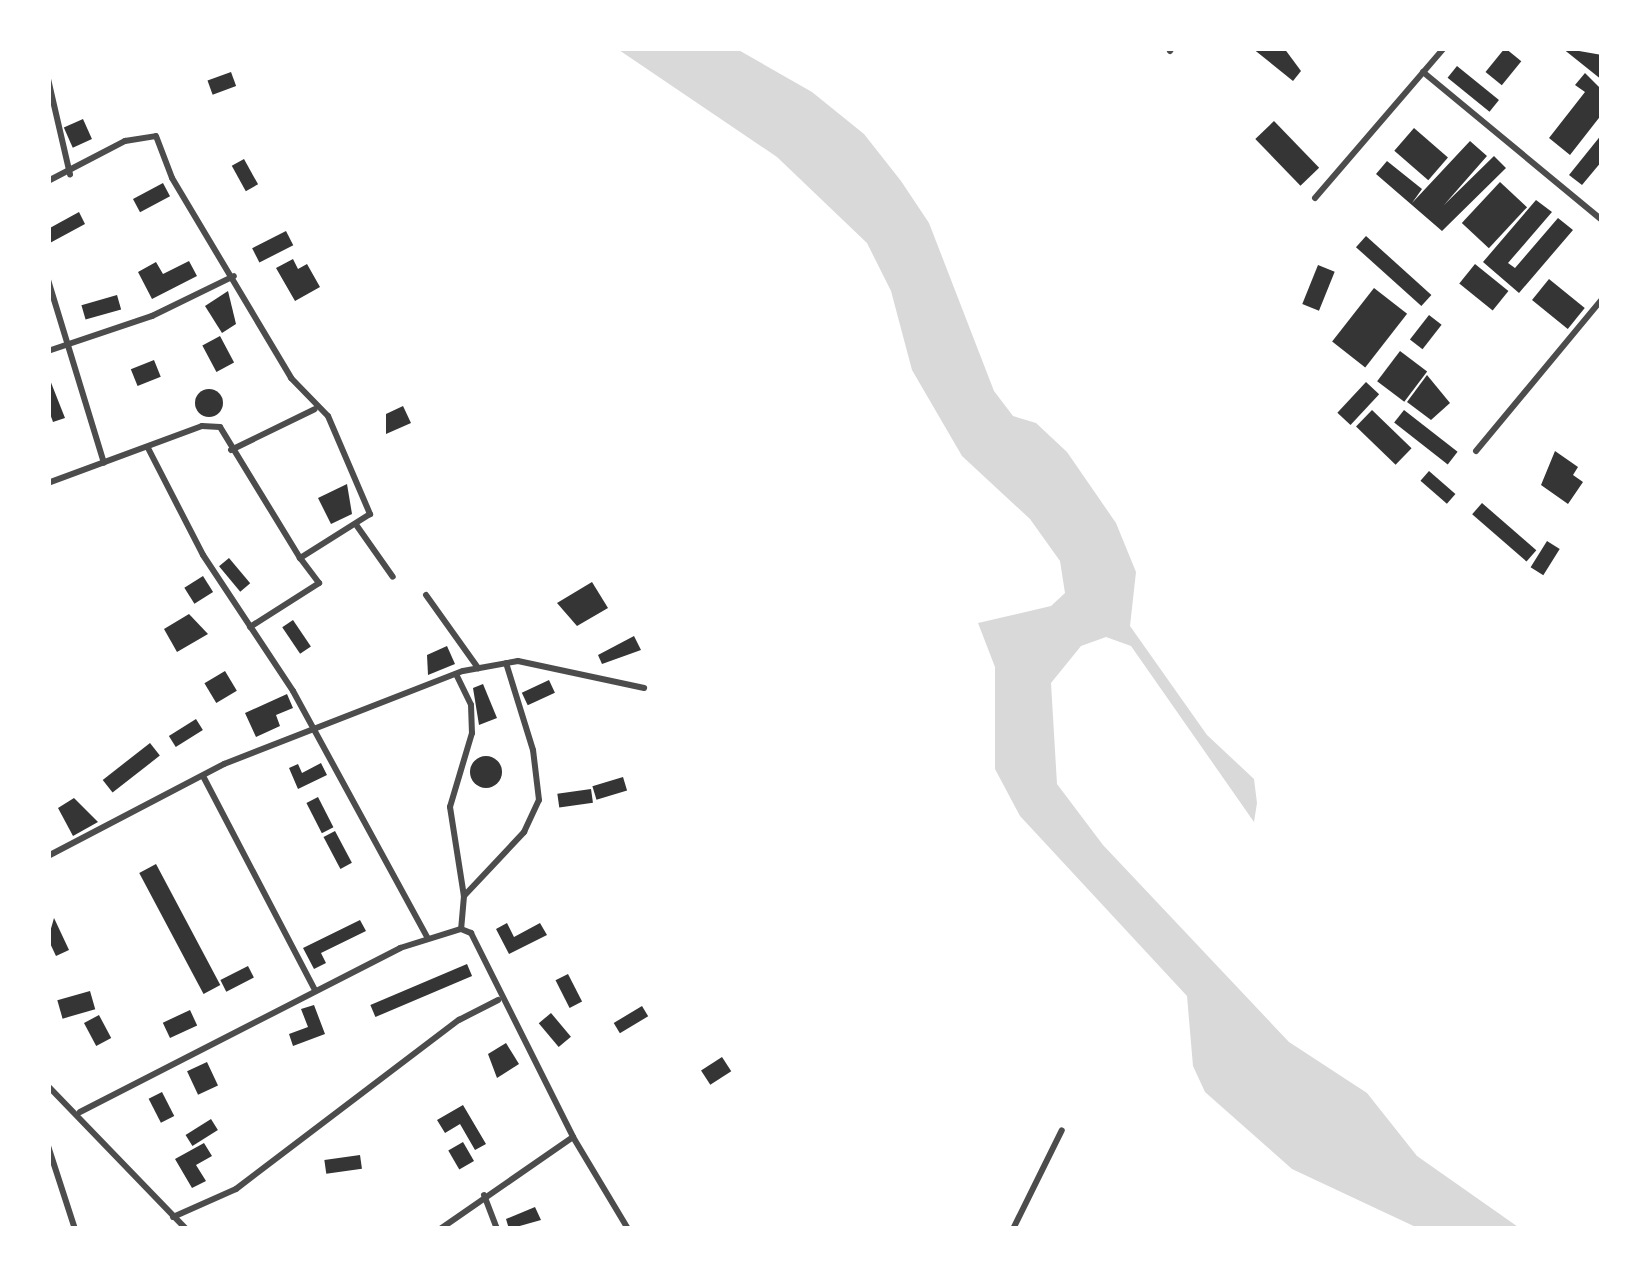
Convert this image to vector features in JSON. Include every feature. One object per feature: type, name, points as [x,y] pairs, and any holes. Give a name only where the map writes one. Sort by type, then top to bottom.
[{"type":"street","points":[[1316,198],[1444,48]]},
{"type":"street","points":[[1423,72],[1602,220]]},
{"type":"street","points":[[48,79],[70,174]]},
{"type":"street","points":[[48,181],[70,174],[125,141],[156,136],[172,178],[315,409],[328,416],[362,483],[370,514],[300,558]]},
{"type":"street","points":[[48,351],[235,276]]},
{"type":"street","points":[[48,280],[104,463]]},
{"type":"street","points":[[1476,451],[1602,299]]},
{"type":"street","points":[[232,450],[315,409]]},
{"type":"street","points":[[48,483],[202,426],[228,433],[232,450],[319,584],[250,627]]},
{"type":"street","points":[[148,448],[313,727],[427,938]]},
{"type":"street","points":[[357,526],[394,577]]},
{"type":"street","points":[[426,595],[478,668]]},
{"type":"street","points":[[464,896],[524,832],[539,800],[533,750],[506,663]]},
{"type":"street","points":[[48,856],[203,776],[313,727],[456,674],[506,663],[644,688]]},
{"type":"street","points":[[456,674],[471,706],[472,733],[450,808],[464,896],[461,929]]},
{"type":"street","points":[[203,776],[315,990]]},
{"type":"street","points":[[80,1112],[315,990],[427,938],[461,929],[471,933],[498,1000],[628,1229]]},
{"type":"street","points":[[172,1216],[236,1189],[459,1020],[498,1000]]},
{"type":"street","points":[[48,1086],[80,1112],[186,1229]]},
{"type":"street","points":[[1013,1229],[1062,1130]]},
{"type":"street","points":[[440,1229],[573,1137]]},
{"type":"street","points":[[48,1145],[75,1229]]},
{"type":"street","points":[[484,1195],[497,1229]]},
{"type":"shaded area","points":[[616,48],[735,48],[812,92],[864,134],[901,181],[929,223],[994,391],[1013,416],[1036,423],[1067,452],[1116,523],[1136,572],[1130,626],[1207,735],[1254,779],[1257,803],[1254,822],[1131,646],[1106,637],[1081,646],[1051,683],[1057,784],[1103,845],[1289,1042],[1367,1093],[1417,1156],[1521,1229],[1420,1229],[1292,1169],[1205,1092],[1193,1066],[1187,996],[1020,816],[995,769],[995,667],[978,623],[1051,606],[1065,593],[1060,561],[1030,519],[962,456],[912,370],[891,291],[867,243],[777,157]]},
{"type":"building","points":[[1252,48],[1284,48],[1301,71],[1293,81]]},
{"type":"building","points":[[1505,48],[1521,61],[1502,85],[1485,72]]},
{"type":"building","points":[[1562,48],[1602,55],[1602,80]]},
{"type":"building","points":[[1457,66],[1499,100],[1490,112],[1448,78]]},
{"type":"building","points":[[231,72],[236,86],[213,95],[208,81]]},
{"type":"building","points":[[1585,73],[1602,90],[1602,114],[1570,155],[1549,138],[1585,92],[1575,85]]},
{"type":"building","points":[[83,119],[92,139],[73,148],[64,128]]},
{"type":"building","points":[[1274,121],[1319,168],[1300,186],[1255,139]]},
{"type":"building","points":[[1414,128],[1448,158],[1428,180],[1394,151]]},
{"type":"building","points":[[1602,134],[1602,161],[1582,185],[1569,175]]},
{"type":"building","points":[[1470,141],[1487,156],[1444,205],[1494,156],[1506,168],[1442,231],[1376,174],[1387,161],[1422,189],[1412,203]]},
{"type":"building","points":[[244,159],[258,184],[246,191],[232,166]]},
{"type":"building","points":[[1500,182],[1527,207],[1489,248],[1462,223]]},
{"type":"building","points":[[163,183],[170,196],[140,212],[133,199]]},
{"type":"building","points":[[1536,200],[1552,212],[1508,263],[1515,268],[1558,218],[1573,230],[1519,293],[1483,262]]},
{"type":"building","points":[[79,212],[85,224],[48,244],[48,229]]},
{"type":"building","points":[[286,231],[293,245],[259,263],[252,248]]},
{"type":"building","points":[[1366,236],[1431,295],[1421,306],[1356,247]]},
{"type":"building","points":[[293,259],[298,269],[307,264],[320,287],[295,301],[276,268]]},
{"type":"building","points":[[189,261],[197,276],[152,299],[138,272],[156,262],[163,274]]},
{"type":"building","points":[[1475,264],[1508,291],[1493,310],[1459,283]]},
{"type":"building","points":[[1318,265],[1335,272],[1319,311],[1302,304]]},
{"type":"building","points":[[1549,279],[1585,308],[1568,329],[1532,300]]},
{"type":"building","points":[[1374,288],[1407,314],[1365,367],[1332,342]]},
{"type":"building","points":[[228,291],[236,324],[222,333],[205,306]]},
{"type":"building","points":[[117,295],[121,309],[86,320],[81,305]]},
{"type":"building","points":[[1429,315],[1442,325],[1423,349],[1410,339]]},
{"type":"building","points":[[220,336],[234,362],[216,372],[202,345]]},
{"type":"building","points":[[1400,351],[1427,371],[1404,402],[1377,381]]},
{"type":"building","points":[[154,360],[161,377],[138,386],[131,369]]},
{"type":"building","points":[[48,375],[65,418],[53,422],[48,408]]},
{"type":"building","points":[[1427,375],[1450,403],[1431,420],[1407,402]]},
{"type":"building","points":[[1366,382],[1379,394],[1351,425],[1337,413]]},
{"type":"building","points":[[209,389],[219,393],[223,403],[219,413],[209,417],[199,413],[195,403],[199,393]]},
{"type":"building","points":[[403,406],[411,423],[386,434],[386,414]]},
{"type":"building","points":[[1372,410],[1412,448],[1396,465],[1356,427]]},
{"type":"building","points":[[1404,410],[1458,452],[1448,464],[1394,423]]},
{"type":"building","points":[[1555,451],[1578,467],[1573,475],[1583,482],[1568,504],[1541,485]]},
{"type":"building","points":[[1429,471],[1455,494],[1447,504],[1420,481]]},
{"type":"building","points":[[347,484],[352,514],[331,524],[318,498]]},
{"type":"building","points":[[1482,503],[1536,550],[1526,562],[1472,514]]},
{"type":"building","points":[[1547,541],[1560,549],[1543,575],[1531,567]]},
{"type":"building","points":[[229,558],[250,583],[240,592],[219,566]]},
{"type":"building","points":[[203,576],[213,592],[194,604],[184,588]]},
{"type":"building","points":[[592,582],[608,608],[577,626],[557,603]]},
{"type":"building","points":[[189,614],[208,634],[177,652],[164,629]]},
{"type":"building","points":[[293,620],[311,647],[300,654],[282,627]]},
{"type":"building","points":[[634,636],[641,650],[602,664],[598,655]]},
{"type":"building","points":[[447,646],[455,664],[428,675],[427,655]]},
{"type":"building","points":[[225,671],[237,691],[216,703],[204,683]]},
{"type":"building","points":[[549,680],[555,693],[528,705],[522,693]]},
{"type":"building","points":[[483,684],[497,718],[479,725],[473,688]]},
{"type":"building","points":[[287,694],[293,708],[276,715],[280,726],[256,737],[245,713]]},
{"type":"building","points":[[196,719],[203,730],[176,747],[169,736]]},
{"type":"building","points":[[150,743],[160,756],[113,793],[103,780]]},
{"type":"building","points":[[486,756],[498,760],[502,772],[498,784],[486,788],[474,784],[470,772],[474,760]]},
{"type":"building","points":[[321,763],[327,775],[298,789],[289,768],[298,764],[302,773]]},
{"type":"building","points":[[623,777],[627,790],[596,800],[592,786]]},
{"type":"building","points":[[591,789],[593,803],[559,808],[557,794]]},
{"type":"building","points":[[318,797],[333,827],[322,833],[306,803]]},
{"type":"building","points":[[74,798],[98,822],[73,836],[58,808]]},
{"type":"building","points":[[335,831],[352,863],[340,869],[324,837]]},
{"type":"building","points":[[156,864],[220,985],[204,994],[139,873]]},
{"type":"building","points":[[54,918],[69,950],[56,956],[48,939]]},
{"type":"building","points":[[360,920],[366,931],[321,953],[326,963],[314,969],[303,948]]},
{"type":"building","points":[[507,923],[514,937],[540,923],[547,935],[509,954],[496,929]]},
{"type":"building","points":[[467,964],[472,976],[375,1017],[370,1005]]},
{"type":"building","points":[[248,966],[254,978],[226,992],[220,980]]},
{"type":"building","points":[[568,974],[582,1002],[570,1008],[556,980]]},
{"type":"building","points":[[90,991],[95,1009],[63,1019],[57,1000]]},
{"type":"building","points":[[314,1005],[325,1034],[293,1046],[289,1034],[308,1027],[301,1009]]},
{"type":"building","points":[[642,1006],[648,1016],[620,1033],[614,1023]]},
{"type":"building","points":[[190,1010],[197,1025],[170,1038],[163,1023]]},
{"type":"building","points":[[551,1013],[571,1037],[559,1047],[539,1023]]},
{"type":"building","points":[[99,1015],[111,1038],[96,1046],[84,1023]]},
{"type":"building","points":[[506,1043],[519,1064],[497,1078],[488,1054]]},
{"type":"building","points":[[722,1057],[731,1071],[710,1085],[701,1071]]},
{"type":"building","points":[[207,1062],[218,1086],[198,1095],[187,1071]]},
{"type":"building","points":[[162,1092],[174,1116],[161,1123],[149,1099]]},
{"type":"building","points":[[463,1105],[486,1144],[475,1150],[460,1124],[445,1133],[437,1120]]},
{"type":"building","points":[[211,1119],[218,1130],[192,1146],[186,1135]]},
{"type":"building","points":[[463,1142],[474,1161],[459,1170],[448,1150]]},
{"type":"building","points":[[204,1143],[212,1156],[196,1165],[206,1181],[192,1188],[175,1159]]},
{"type":"building","points":[[360,1155],[362,1169],[326,1174],[324,1160]]},
{"type":"building","points":[[535,1207],[541,1220],[509,1229],[506,1219]]}]
